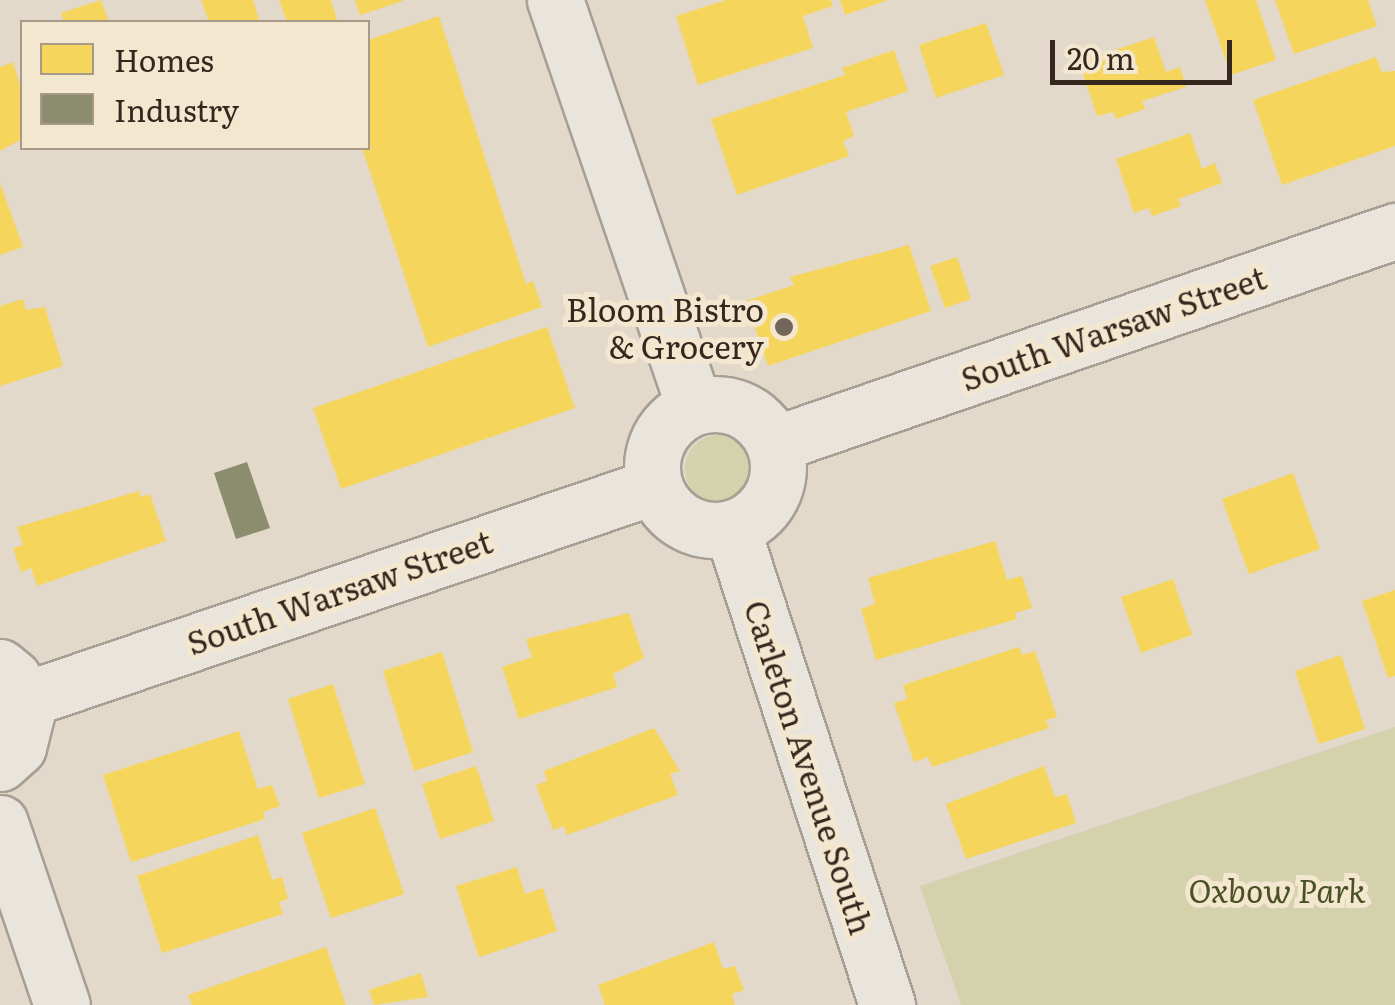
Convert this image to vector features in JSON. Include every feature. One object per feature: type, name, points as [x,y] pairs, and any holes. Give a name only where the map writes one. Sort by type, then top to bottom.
[{"type":"street","points":[[555,0],[694,408]]},
{"type":"street","name":"South Warsaw Street","points":[[774,444],[1395,231]]},
{"type":"street","points":[[710,403],[749,413],[774,444],[776,484],[767,504],[732,528],[690,526],[672,514],[655,486],[652,454],[660,436],[694,408],[710,403]]},
{"type":"street","name":"South Warsaw Street","points":[[12,684],[655,486]]},
{"type":"street","name":"Carleton Avenue South","points":[[732,528],[888,1005]]},
{"type":"street","points":[[0,763],[25,730],[12,684]]},
{"type":"street","points":[[0,823],[62,1005]]},
{"type":"green space","points":[[719,435],[743,445],[753,469],[743,493],[719,503],[695,493],[685,469],[695,445]]},
{"type":"green space","name":"Oxbow Park","points":[[1395,727],[1395,1005],[961,1005],[920,886]]},
{"type":"building: Homes","points":[[101,0],[108,20],[63,20],[61,13]]},
{"type":"building: Homes","points":[[201,0],[253,0],[259,20],[208,20]]},
{"type":"building: Homes","points":[[279,0],[331,0],[337,20],[286,20]]},
{"type":"building: Homes","points":[[355,0],[403,0],[403,1],[360,15]]},
{"type":"building: Homes","points":[[726,0],[831,0],[833,6],[803,16],[813,48],[698,85],[676,16]]},
{"type":"building: Homes","points":[[840,0],[886,0],[886,1],[845,15]]},
{"type":"building: Homes","points":[[1205,0],[1256,0],[1276,60],[1231,75]]},
{"type":"building: Homes","points":[[1275,0],[1368,0],[1377,26],[1294,54]]},
{"type":"building: Homes","points":[[439,16],[526,284],[533,281],[542,307],[428,347],[363,150],[370,150],[370,39]]},
{"type":"building: Homes","points":[[986,23],[1004,75],[936,98],[919,45]]},
{"type":"building: Homes","points":[[1154,37],[1166,72],[1180,67],[1186,87],[1142,101],[1145,109],[1116,119],[1113,112],[1097,116],[1079,62]]},
{"type":"building: Homes","points":[[894,50],[908,91],[846,112],[854,136],[843,141],[849,156],[737,195],[711,119],[845,75],[842,68]]},
{"type":"building: Homes","points":[[1376,57],[1382,72],[1395,71],[1395,146],[1282,185],[1253,100]]},
{"type":"building: Homes","points":[[13,62],[20,85],[20,140],[0,151],[0,67]]},
{"type":"building: Homes","points":[[1190,133],[1202,169],[1215,163],[1222,183],[1178,199],[1181,206],[1152,216],[1149,208],[1134,213],[1116,159]]},
{"type":"building: Homes","points":[[0,183],[23,247],[0,255]]},
{"type":"building: Homes","points":[[909,245],[931,311],[768,366],[746,301],[794,285],[790,277]]},
{"type":"building: Homes","points":[[957,257],[971,299],[945,308],[930,266]]},
{"type":"building: Homes","points":[[23,299],[26,310],[45,307],[63,366],[0,386],[0,306]]},
{"type":"building: Homes","points":[[547,327],[575,408],[341,489],[313,408]]},
{"type":"building: Homes","points":[[1293,473],[1320,549],[1249,574],[1222,499]]},
{"type":"building: Homes","points":[[139,491],[141,497],[150,494],[166,541],[37,586],[31,568],[21,572],[13,548],[23,545],[17,527]]},
{"type":"building: Homes","points":[[995,541],[1007,580],[1022,576],[1032,608],[1015,613],[1017,619],[876,660],[861,609],[875,604],[868,578]]},
{"type":"building: Homes","points":[[1173,579],[1192,635],[1141,653],[1121,597]]},
{"type":"building: Homes","points":[[1395,590],[1395,676],[1388,678],[1362,601]]},
{"type":"building: Homes","points":[[629,613],[644,658],[613,674],[617,687],[519,719],[502,667],[532,657],[526,639]]},
{"type":"building: Homes","points":[[1019,647],[1022,655],[1035,651],[1057,717],[1046,720],[1049,728],[932,767],[928,757],[914,762],[894,703],[907,699],[903,685]]},
{"type":"building: Homes","points":[[442,652],[473,752],[414,771],[383,671]]},
{"type":"building: Homes","points":[[1341,655],[1365,729],[1319,744],[1295,671]]},
{"type":"building: Homes","points":[[333,684],[365,784],[319,798],[288,699]]},
{"type":"building: Homes","points":[[654,728],[680,771],[670,774],[678,795],[567,835],[564,826],[553,830],[536,785],[547,781],[544,771]]},
{"type":"building: Homes","points":[[239,731],[258,789],[272,785],[280,806],[263,812],[265,819],[131,862],[103,775]]},
{"type":"building: Homes","points":[[476,766],[494,821],[440,839],[422,784]]},
{"type":"building: Homes","points":[[1044,766],[1055,797],[1067,794],[1076,823],[966,859],[946,804]]},
{"type":"building: Homes","points":[[375,808],[404,894],[331,918],[302,833]]},
{"type":"building: Homes","points":[[258,835],[272,880],[282,877],[288,899],[279,902],[283,914],[162,953],[137,876]]},
{"type":"building: Homes","points":[[517,867],[525,894],[543,888],[557,931],[479,957],[456,886]]},
{"type":"building: Homes","points":[[714,942],[723,969],[735,966],[744,990],[732,994],[735,1005],[605,1005],[598,985]]},
{"type":"building: Homes","points":[[326,947],[346,1005],[192,1005],[188,995]]},
{"type":"building: Homes","points":[[421,973],[428,997],[374,1005],[369,990]]},
{"type":"building: Industry","points":[[247,462],[270,528],[236,539],[214,473]]},
{"type":"place","name":"Bloom Bistro & Grocery","points":[[784,327]]}]
